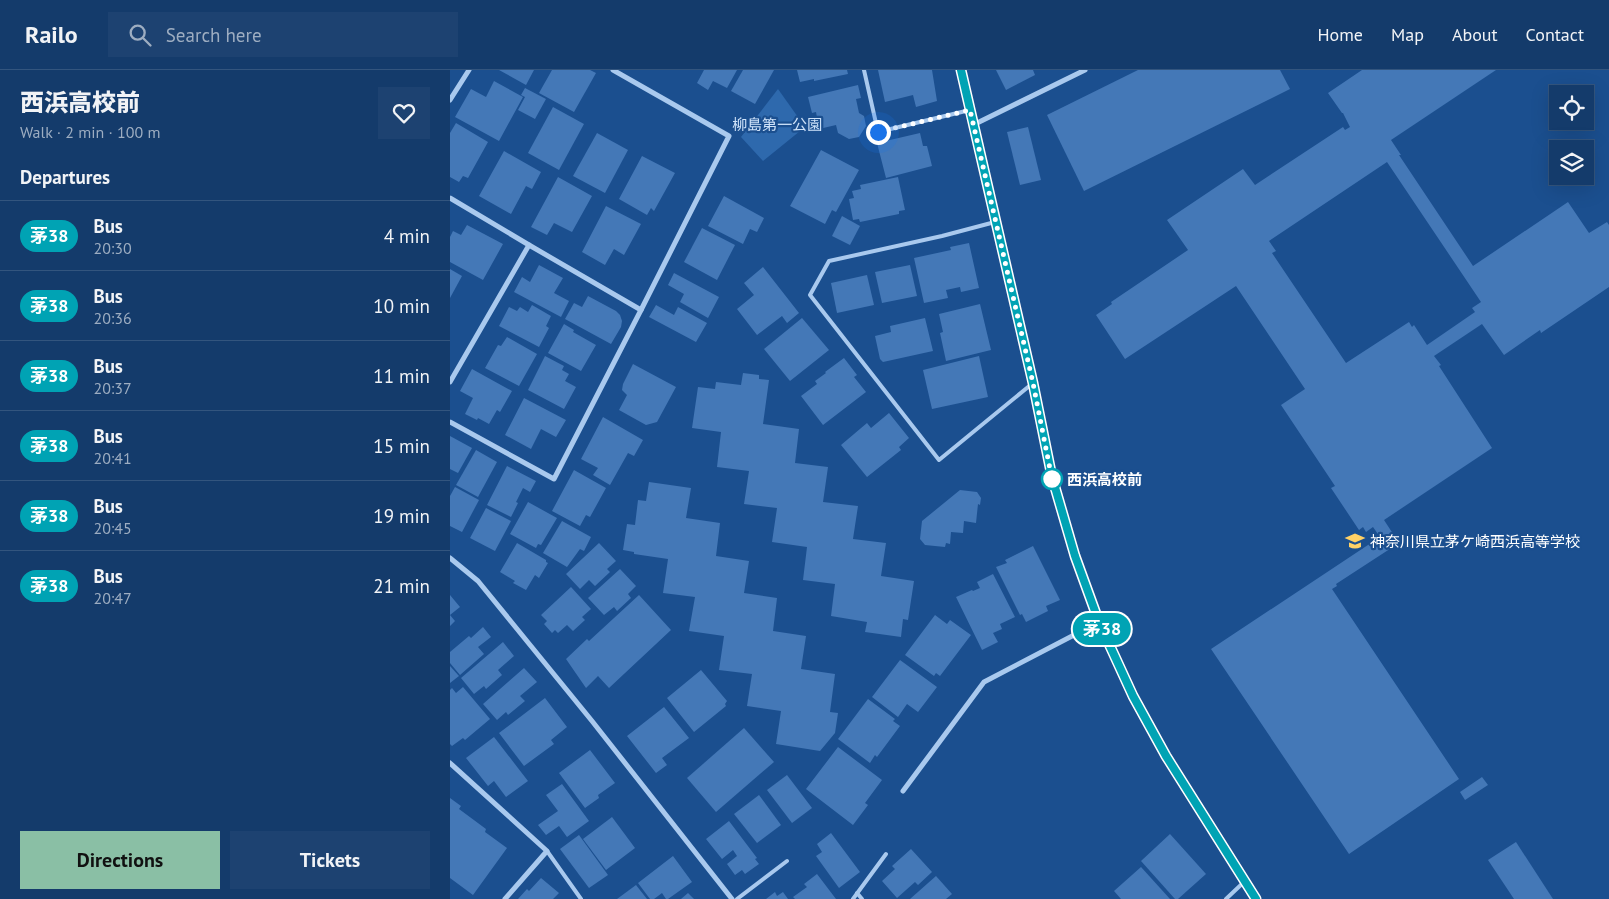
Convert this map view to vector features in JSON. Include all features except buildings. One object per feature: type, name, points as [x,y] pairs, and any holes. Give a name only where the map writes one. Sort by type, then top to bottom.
[{"type":"street","points":[[450,100],[469,70]]},
{"type":"street","points":[[450,422],[554,479],[642,310],[729,136],[613,70]]},
{"type":"street","points":[[961,70],[1033,383],[1052,477],[1075,556],[1099,622],[1133,696],[1166,756],[1256,899]]},
{"type":"street","points":[[973,125],[1085,70]]},
{"type":"street","points":[[450,198],[642,310]]},
{"type":"street","points":[[450,382],[529,245]]},
{"type":"street","points":[[450,558],[478,581],[592,721],[732,899]]},
{"type":"street","points":[[903,791],[984,682],[1099,622]]},
{"type":"street","points":[[450,763],[547,851],[505,899]]},
{"type":"lane","points":[[864,70],[878,132],[970,110]]},
{"type":"lane","points":[[995,222],[942,236],[829,261],[810,295],[939,460],[1033,383]]},
{"type":"lane","points":[[547,851],[582,899]]},
{"type":"lane","points":[[853,899],[886,854]]},
{"type":"lane","points":[[737,899],[787,861]]},
{"type":"lane","points":[[1226,899],[1245,882]]},
{"type":"lane","points":[[857,893],[862,899]]},
{"type":"green space","name":"柳島第一公園","points":[[778,89],[805,127],[763,161],[741,137]]},
{"type":"bus line","name":"茅38","points":[[961,70],[1033,383],[1052,477],[1075,556],[1099,622],[1133,696],[1166,756],[1256,899]]},
{"type":"place","name":"西浜高校前","points":[[1052,479]]},
{"type":"place","name":"神奈川県立茅ケ崎西浜高等学校","points":[[1355,541]]},
{"type":"route","points":[[878,132],[970,110],[1033,383],[1052,479]]}]
